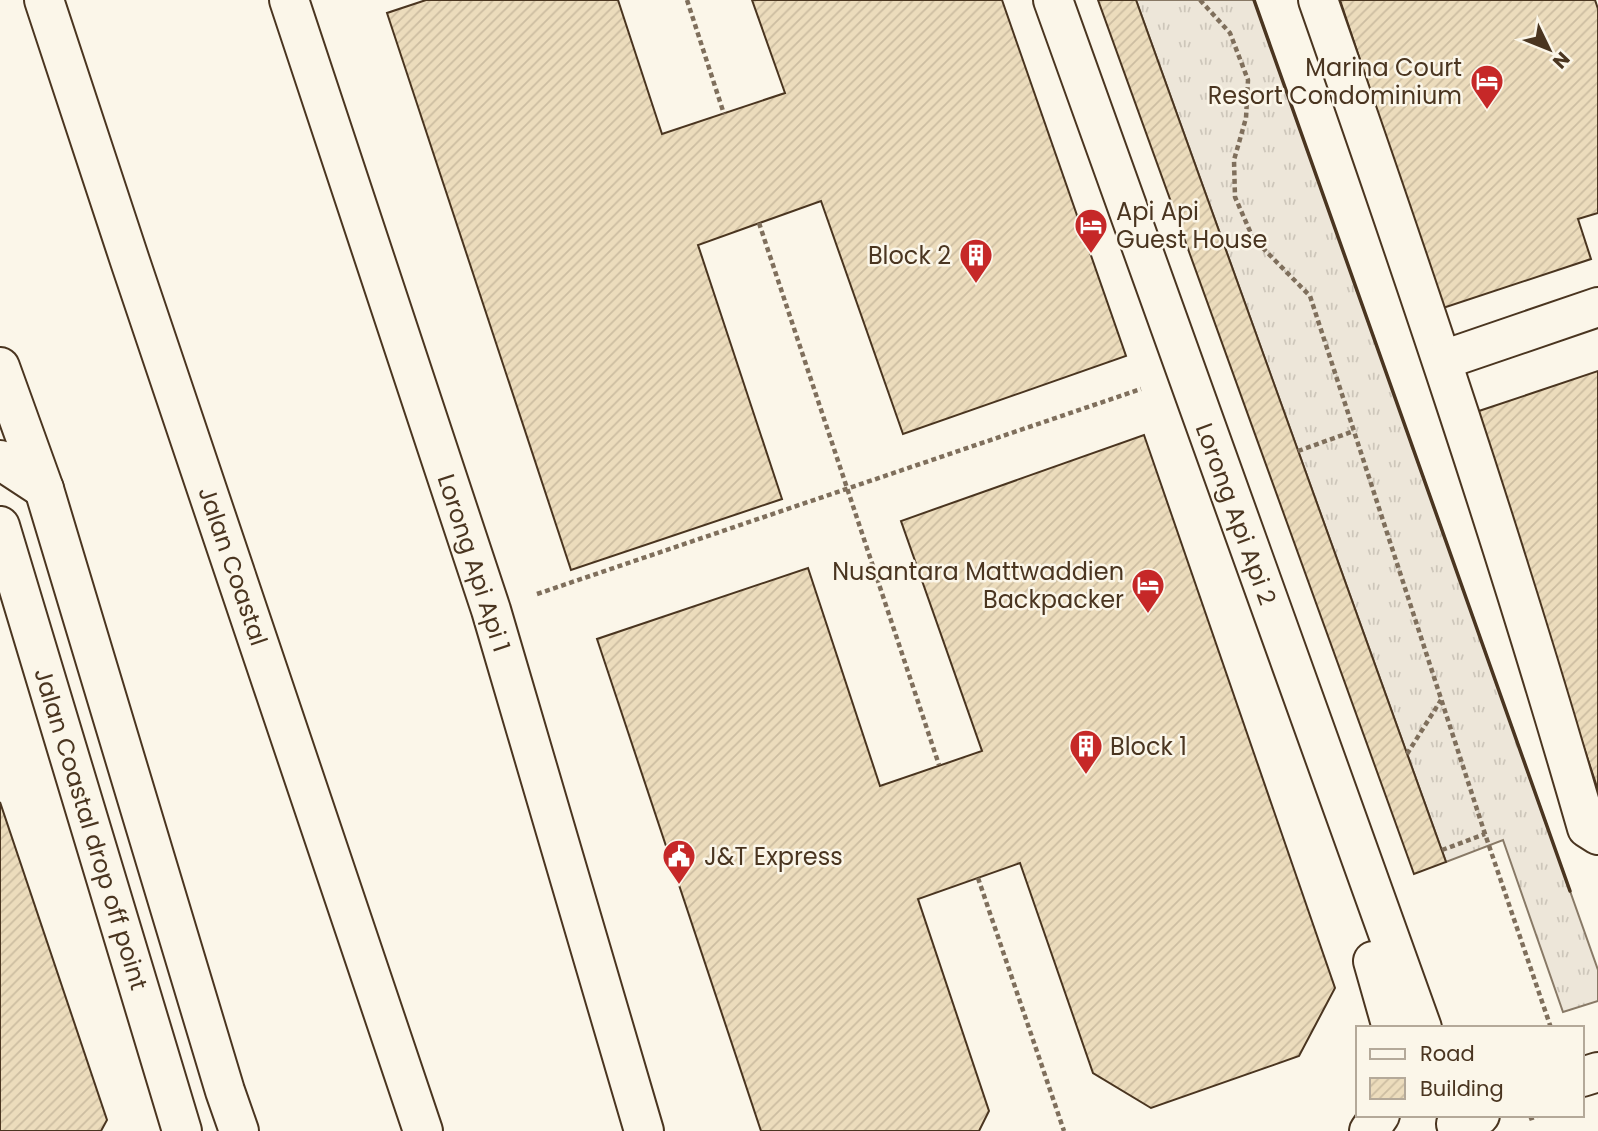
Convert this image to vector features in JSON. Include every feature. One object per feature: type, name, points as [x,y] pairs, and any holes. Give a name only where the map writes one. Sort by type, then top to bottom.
[{"type":"main road","name":"Jalan Coastal","points":[[44,0],[424,1131]]},
{"type":"main road","name":"Lorong Api Api 1","points":[[289,0],[491,610],[644,1131]]},
{"type":"main road","name":"Lorong Api Api 2","points":[[1053,0],[1185,374],[1421,1026]]},
{"type":"main road","points":[[1318,0],[1443,360],[1539,661],[1587,828],[1598,835]]},
{"type":"main road","points":[[1443,360],[1598,307]]},
{"type":"main road","points":[[0,367],[44,489],[239,1131]]},
{"type":"main road","points":[[0,460],[44,489]]},
{"type":"main road","name":"Jalan Coastal drop off point","points":[[0,526],[182,1131]]},
{"type":"main road","points":[[1390,936],[1373,960],[1391,1026]]},
{"type":"path","points":[[687,0],[724,114]]},
{"type":"path","points":[[1200,0],[1230,33],[1248,80],[1245,118],[1234,160],[1235,197],[1253,237],[1310,296],[1550,1026]]},
{"type":"path","points":[[759,223],[939,765]]},
{"type":"path","points":[[491,610],[1185,374]]},
{"type":"path","points":[[1298,451],[1353,430]]},
{"type":"path","points":[[1407,754],[1441,699]]},
{"type":"path","points":[[1441,850],[1485,834]]},
{"type":"path","points":[[978,878],[1064,1131]]},
{"type":"green space","points":[[1136,0],[1254,0],[1598,970],[1598,1001],[1563,1012],[1503,840],[1446,862]]},
{"type":"building","name":"Block 2","points":[[426,0],[618,0],[662,134],[785,93],[752,0],[1002,0],[1126,356],[903,434],[821,201],[698,245],[782,499],[571,570],[387,13]]},
{"type":"building","points":[[1098,0],[1136,0],[1446,862],[1414,874]]},
{"type":"building","name":"Marina Court Resort Condominium","points":[[1340,0],[1595,0],[1598,9],[1598,213],[1578,219],[1591,259],[1443,308]]},
{"type":"building","points":[[1598,371],[1598,790],[1473,413]]},
{"type":"building","name":"Block 1","points":[[1144,435],[1335,988],[1299,1056],[1151,1108],[1093,1073],[1020,863],[918,899],[989,1111],[979,1131],[761,1131],[597,639],[808,568],[880,786],[982,751],[901,521]]},
{"type":"building","points":[[0,802],[107,1120],[101,1131],[0,1131]]},
{"type":"wall","points":[[1254,0],[1570,891]]},
{"type":"place","name":"Marina Court Resort Condominium","points":[[1487,111]]},
{"type":"place","name":"Api Api Guest House","points":[[1091,255]]},
{"type":"place","name":"Block 2","points":[[976,285]]},
{"type":"place","name":"Nusantara Mattwaddien Backpacker","points":[[1148,615]]},
{"type":"place","name":"Block 1","points":[[1086,776]]},
{"type":"place","name":"J&T Express","points":[[679,886]]}]
